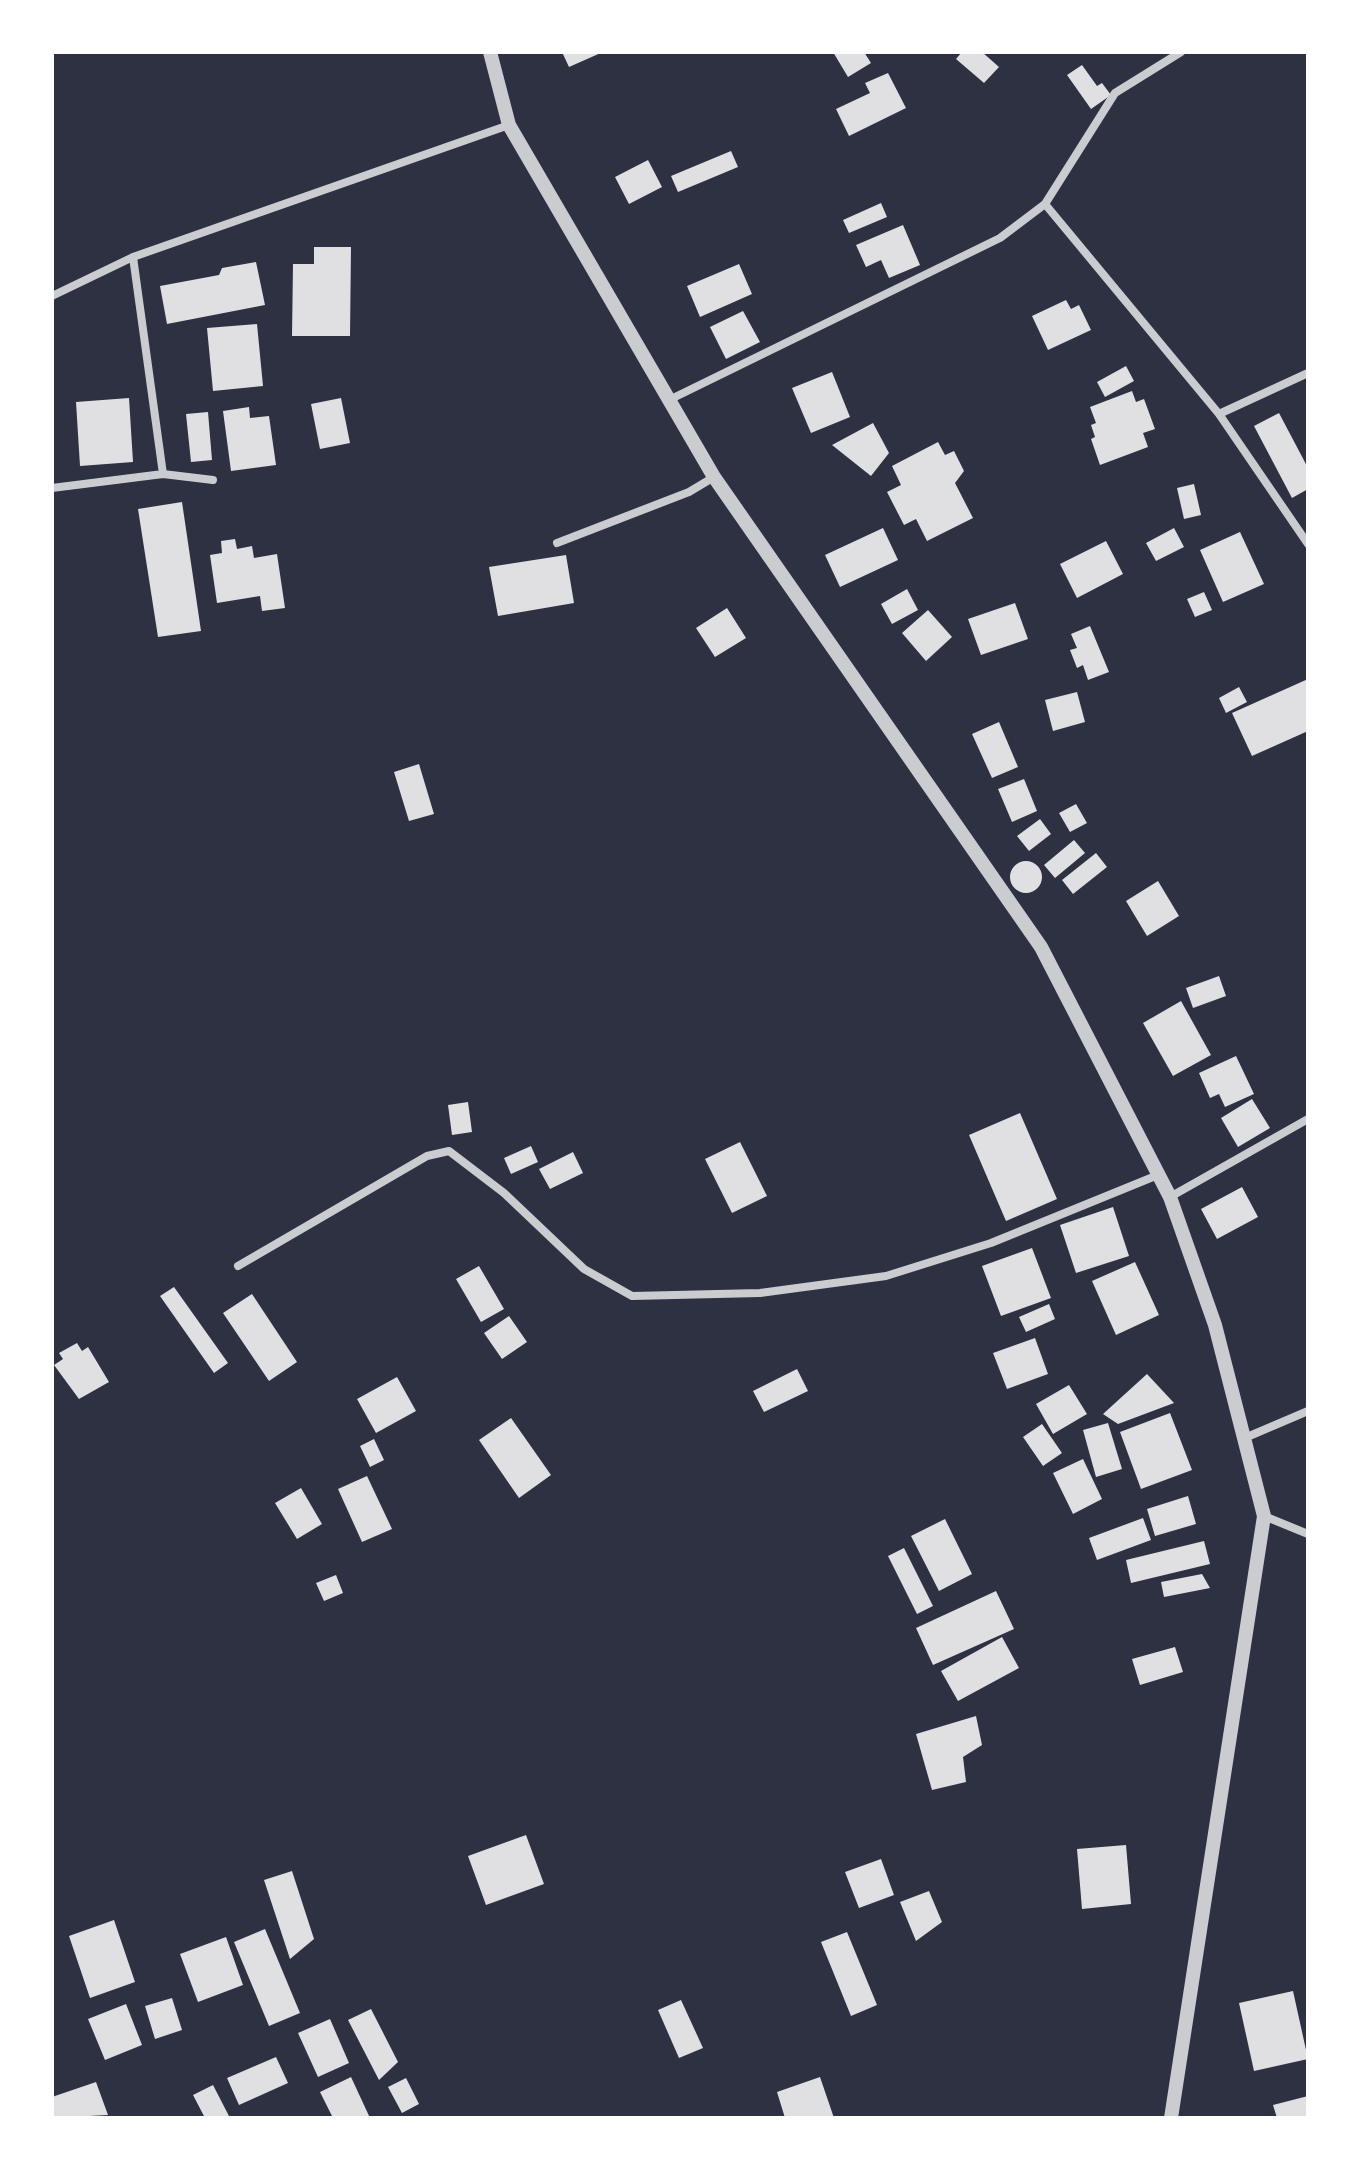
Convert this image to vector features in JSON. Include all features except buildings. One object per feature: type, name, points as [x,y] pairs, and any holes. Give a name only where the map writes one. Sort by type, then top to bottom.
[{"type":"street","points":[[490,52],[509,125],[714,477],[1041,947],[1170,1197],[1215,1325],[1247,1437],[1264,1516],[1171,2118]]},
{"type":"street","points":[[671,399],[1000,238],[1045,204],[1115,93],[1181,52]]},
{"type":"street","points":[[52,296],[133,257],[509,125]]},
{"type":"street","points":[[1045,204],[1219,414],[1308,544]]},
{"type":"street","points":[[133,257],[163,474]]},
{"type":"street","points":[[1219,414],[1308,373]]},
{"type":"street","points":[[52,488],[163,474],[213,480]]},
{"type":"street","points":[[557,543],[689,492],[714,477]]},
{"type":"street","points":[[1170,1197],[1308,1119]]},
{"type":"street","points":[[238,1266],[427,1156],[449,1151],[504,1193],[584,1269],[632,1296],[760,1293],[886,1276],[991,1243],[1158,1175]]},
{"type":"street","points":[[1247,1437],[1308,1411]]},
{"type":"street","points":[[1264,1516],[1308,1534]]}]
